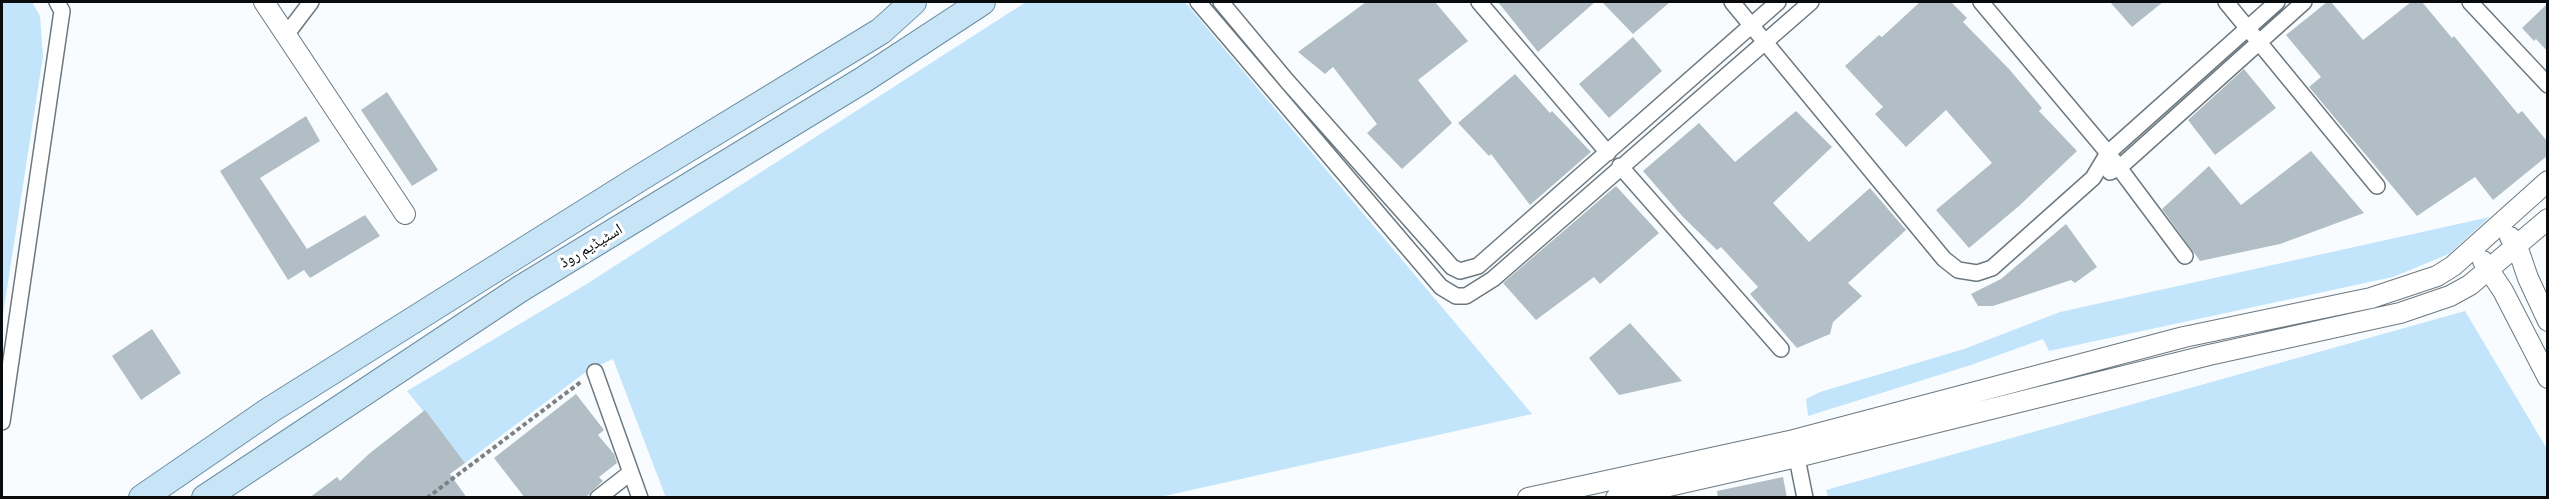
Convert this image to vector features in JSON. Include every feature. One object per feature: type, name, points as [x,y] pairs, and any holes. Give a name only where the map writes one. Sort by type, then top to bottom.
[{"type":"main road","name":"اسٹیڈیم روڈ","points":[[142,498],[311,385],[643,176],[881,31],[913,2]]},
{"type":"main road","name":"اسٹیڈیم روڈ","points":[[208,497],[520,289],[863,81],[982,2]]},
{"type":"street","points":[[2,422],[62,11],[57,2]]},
{"type":"street","points":[[264,2],[405,214]]},
{"type":"street","points":[[286,35],[311,2]]},
{"type":"street","points":[[1198,2],[1441,287],[1456,296],[1466,296],[1493,279],[1811,2]]},
{"type":"street","points":[[1221,2],[1287,81],[1452,267],[1460,271],[1478,267],[1778,2]]},
{"type":"street","points":[[1479,2],[1608,153]]},
{"type":"street","points":[[1732,2],[1944,259],[1958,270],[1977,273],[1992,268],[2093,178],[2108,153],[2277,2]]},
{"type":"street","points":[[1981,2],[2108,153],[2185,256]]},
{"type":"street","points":[[2226,2],[2377,186]]},
{"type":"street","points":[[2093,178],[2119,168],[2304,2]]},
{"type":"street","points":[[2470,2],[2547,85]]},
{"type":"street","points":[[1620,166],[1781,349]]},
{"type":"street","points":[[1616,498],[2184,337],[2371,298],[2437,276],[2501,225],[2547,181]]},
{"type":"street","points":[[1528,498],[1796,448],[2400,313],[2450,296],[2490,270],[2547,219]]},
{"type":"street","points":[[2501,225],[2517,246],[2547,321]]},
{"type":"street","points":[[2473,249],[2490,270],[2547,378]]},
{"type":"street","points":[[595,372],[640,498]]},
{"type":"street","points":[[1796,448],[1806,498]]},
{"type":"street","points":[[598,498],[630,473]]},
{"type":"path","points":[[427,498],[595,372]]},
{"type":"shaded area","points":[[2,2],[32,2],[40,16],[43,56],[2,321]]},
{"type":"shaded area","points":[[1026,2],[1185,2],[1532,414],[1160,497],[666,498],[613,359],[587,371],[465,463],[407,391],[585,285]]},
{"type":"shaded area","points":[[2490,217],[2449,254],[2393,277],[2049,351],[2043,339],[1971,365],[1808,416],[1806,399],[1820,392],[1964,349],[2060,312]]},
{"type":"shaded area","points":[[2465,311],[2547,449],[2547,497],[1828,497],[1826,490]]},
{"type":"building","points":[[1366,2],[1435,2],[1468,41],[1418,80],[1452,123],[1402,169],[1367,133],[1377,124],[1333,67],[1325,74],[1298,52]]},
{"type":"building","points":[[1498,2],[1595,2],[1538,52]]},
{"type":"building","points":[[1602,2],[1670,2],[1633,34]]},
{"type":"building","points":[[1920,2],[1951,2],[1967,18],[1963,22],[2009,69],[2042,108],[2039,111],[2077,151],[2019,206],[1969,248],[1936,210],[1992,163],[1946,110],[1906,147],[1875,114],[1883,107],[1845,66],[1879,35],[1882,37]]},
{"type":"building","points":[[2110,2],[2163,2],[2132,27]]},
{"type":"building","points":[[2327,2],[2331,2],[2363,40],[2411,2],[2422,2],[2452,38],[2454,36],[2518,114],[2522,111],[2547,141],[2547,156],[2493,200],[2475,177],[2417,216],[2309,87],[2321,77],[2286,35]]},
{"type":"building","points":[[2547,4],[2547,51],[2522,28]]},
{"type":"building","points":[[1633,37],[1662,71],[1609,118],[1579,84]]},
{"type":"building","points":[[2244,69],[2276,108],[2215,155],[2188,120]]},
{"type":"building","points":[[1515,74],[1550,113],[1552,111],[1591,152],[1530,205],[1491,154],[1489,156],[1458,123]]},
{"type":"building","points":[[387,92],[438,170],[412,186],[361,110]]},
{"type":"building","points":[[1796,111],[1832,147],[1773,203],[1809,242],[1870,188],[1906,230],[1848,283],[1862,296],[1833,322],[1830,334],[1797,348],[1750,294],[1758,287],[1721,247],[1717,250],[1682,216],[1643,171],[1699,123],[1735,162]]},
{"type":"building","points":[[306,116],[320,141],[260,178],[307,249],[365,215],[380,236],[310,278],[304,270],[288,280],[220,171]]},
{"type":"building","points":[[2311,151],[2364,213],[2280,244],[2200,261],[2162,209],[2209,166],[2241,205]]},
{"type":"building","points":[[1616,186],[1659,233],[1600,284],[1594,277],[1536,320],[1503,283]]},
{"type":"building","points":[[2066,224],[2097,267],[2075,283],[2071,280],[1993,306],[1978,306],[1971,294],[2001,279]]},
{"type":"building","points":[[1630,323],[1682,381],[1619,395],[1589,358]]},
{"type":"building","points":[[152,329],[181,373],[141,400],[112,356]]},
{"type":"building","points":[[576,394],[604,430],[598,435],[614,454],[617,463],[599,477],[603,481],[585,498],[525,498],[494,458]]},
{"type":"building","points":[[425,410],[465,463],[450,474],[467,498],[309,498],[337,477],[340,481],[370,453]]},
{"type":"building","points":[[1783,477],[1787,498],[1718,498],[1717,491]]}]
